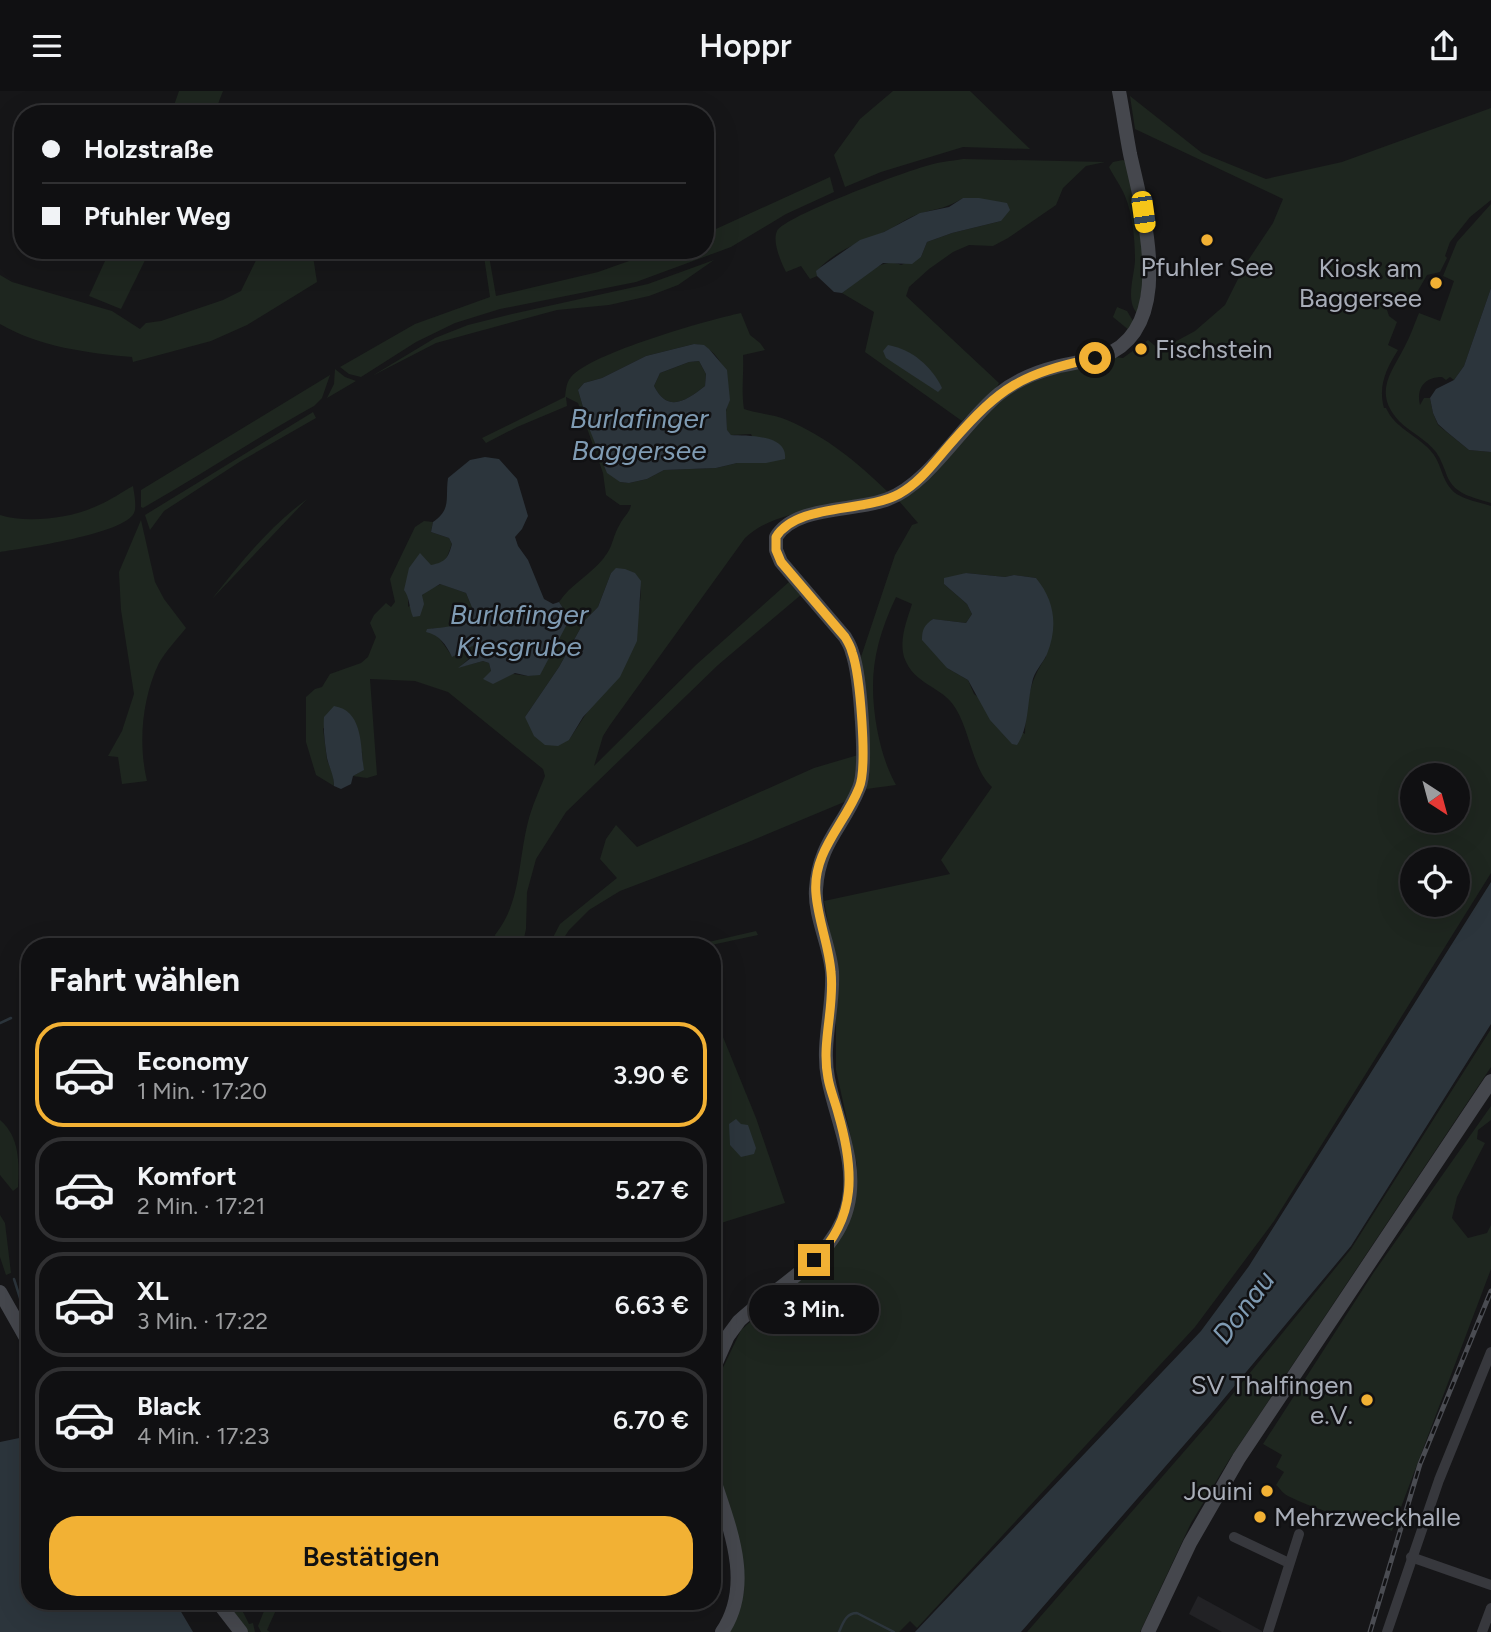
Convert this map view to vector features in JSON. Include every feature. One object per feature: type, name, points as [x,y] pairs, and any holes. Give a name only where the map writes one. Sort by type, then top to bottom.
[{"type":"street","points":[[721,1352],[739,1321],[825,1249],[847,1208],[850,1177],[846,1144],[828,1078],[826,1061],[831,971],[816,892],[821,856],[861,784],[861,721],[857,672],[852,650],[845,637],[781,562],[776,550],[776,537],[791,521],[875,503],[903,491],[917,482],[980,410],[1002,391],[1026,377],[1112,352],[1134,333],[1145,309],[1149,257],[1119,91]]},
{"type":"street","points":[[1149,1632],[1156,1625],[1195,1534],[1239,1458],[1491,1081]]},
{"type":"street","points":[[0,1292],[21,1329]]},
{"type":"street","points":[[1387,1632],[1411,1557],[1450,1452],[1491,1352]]},
{"type":"street","points":[[721,1503],[731,1536],[739,1582],[733,1611],[722,1632]]},
{"type":"street","points":[[1268,1632],[1299,1534]]},
{"type":"street","points":[[1234,1537],[1289,1563]]},
{"type":"street","points":[[1411,1557],[1491,1585]]},
{"type":"street","points":[[1482,1632],[1491,1608]]},
{"type":"street","points":[[224,1610],[241,1632]]},
{"type":"shaded area","points":[[179,91],[223,91],[218,105],[174,105]]},
{"type":"shaded area","points":[[893,91],[970,91],[1030,149],[963,147],[881,172],[845,187],[834,155],[860,119]]},
{"type":"shaded area","points":[[1130,96],[1202,153],[1266,179],[1342,162],[1491,108],[1491,200],[1470,217],[1450,242],[1445,256],[1447,258],[1440,272],[1427,275],[1416,294],[1403,299],[1401,297],[1386,307],[1389,316],[1397,322],[1388,345],[1398,350],[1387,371],[1382,400],[1384,408],[1400,426],[1434,454],[1451,489],[1464,498],[1491,506],[1491,873],[1470,907],[1470,847],[1400,847],[1400,917],[1464,917],[1274,1221],[1195,1327],[917,1628],[910,1621],[899,1632],[727,1632],[744,1592],[744,1564],[721,1488],[721,1372],[741,1330],[811,1268],[848,1226],[857,1165],[836,1070],[836,965],[824,901],[950,874],[941,860],[992,787],[980,771],[956,709],[909,667],[902,643],[912,604],[896,597],[878,646],[873,693],[880,744],[896,785],[866,789],[869,772],[861,657],[895,555],[912,525],[918,523],[899,501],[973,424],[1020,384],[1115,357],[1123,358],[1148,340],[1160,350],[1195,331],[1225,305],[1245,265],[1273,223],[1283,199],[1135,129]],"holes":[[[966,573],[1005,577],[1014,575],[1036,578],[1046,657],[1030,693],[1025,734],[974,694],[968,680],[947,668],[932,619],[966,623],[972,614],[967,604],[944,584]]]},
{"type":"shaded area","points":[[963,159],[1105,162],[1086,166],[1063,188],[1056,205],[1008,238],[993,246],[969,245],[953,252],[909,287],[906,296],[999,383],[962,421],[865,352],[874,312],[842,293],[877,267],[893,263],[901,265],[921,257],[927,242],[1001,221],[963,198],[948,206],[911,217],[887,231],[847,248],[831,258],[817,271],[817,276],[810,279],[801,266],[786,272],[778,252],[776,236],[777,231],[785,224],[822,205],[935,163]]},
{"type":"shaded area","points":[[1123,160],[1127,163],[1146,260],[1138,314],[1131,296],[1135,261],[1132,220],[1125,196],[1109,167],[1113,162]]},
{"type":"shaded area","points":[[830,177],[834,192],[786,214],[731,247],[714,253],[714,230]]},
{"type":"shaded area","points":[[1491,204],[1491,288],[1464,366],[1454,380],[1450,377],[1446,380],[1442,377],[1430,379],[1420,389],[1419,399],[1420,405],[1424,398],[1430,398],[1438,425],[1469,450],[1491,452],[1491,503],[1465,494],[1450,482],[1436,452],[1391,411],[1386,392],[1390,375],[1419,313],[1440,321],[1454,281],[1443,276],[1457,242]]},
{"type":"shaded area","points":[[106,259],[146,259],[121,309],[89,296]]},
{"type":"shaded area","points":[[257,259],[313,259],[317,282],[247,325],[211,341],[133,362],[132,357],[81,351],[47,343],[0,324],[0,275],[12,282],[112,311],[140,329],[146,323],[161,321],[223,300],[241,291]]},
{"type":"shaded area","points":[[484,259],[490,259],[496,296],[598,272],[635,259],[698,259],[636,282],[500,309],[455,323],[416,342],[361,377],[349,374],[340,367],[415,324],[490,297]]},
{"type":"shaded area","points":[[714,260],[678,285],[649,296],[609,305],[557,310],[436,343],[372,376],[435,338],[468,325],[648,284]]},
{"type":"shaded area","points":[[1117,307],[1127,311],[1133,321],[1130,331],[1113,317]]},
{"type":"shaded area","points":[[741,313],[750,335],[765,350],[743,355],[744,409],[782,418],[815,434],[853,461],[888,492],[853,503],[794,514],[759,527],[745,538],[610,725],[603,736],[594,766],[697,664],[790,581],[802,594],[718,665],[566,812],[536,859],[527,892],[524,938],[495,938],[510,909],[518,881],[528,822],[545,776],[543,769],[448,692],[415,681],[370,679],[377,775],[367,778],[353,776],[363,770],[362,751],[323,728],[334,786],[316,775],[306,742],[306,697],[322,687],[330,674],[361,663],[368,657],[376,637],[370,623],[386,603],[391,607],[395,602],[390,579],[415,527],[424,521],[433,522],[431,532],[449,538],[452,544],[445,562],[431,566],[427,562],[408,595],[408,607],[428,590],[441,584],[466,593],[473,610],[469,615],[456,625],[432,628],[452,656],[476,643],[483,645],[460,667],[483,661],[489,663],[491,671],[528,676],[540,674],[569,617],[559,602],[607,554],[631,505],[620,505],[606,495],[603,473],[578,403],[566,397],[567,406],[486,443],[482,438],[565,397],[571,377],[601,358],[678,330]],"holes":[[[694,344],[703,346],[716,356],[727,379],[729,396],[726,430],[731,435],[751,434],[766,463],[664,470],[647,479],[620,482],[589,428],[578,390],[584,383],[602,378],[646,356]],[[616,569],[635,575],[641,592],[636,617],[625,646],[593,704],[569,740],[525,717],[559,667],[585,620],[598,607],[611,573]]]},
{"type":"shaded area","points":[[699,361],[706,374],[705,386],[678,402],[665,400],[659,395],[654,386],[660,373]]},
{"type":"shaded area","points":[[335,369],[356,381],[327,398],[334,384]]},
{"type":"shaded area","points":[[330,375],[322,398],[314,406],[141,507],[141,490]]},
{"type":"shaded area","points":[[313,412],[316,418],[241,461],[164,511],[150,530],[145,515]]},
{"type":"shaded area","points":[[133,486],[135,510],[126,521],[94,534],[0,552],[0,515],[24,519],[64,516],[88,510]]},
{"type":"shaded area","points":[[307,499],[212,599],[268,533]]},
{"type":"shaded area","points":[[141,520],[155,582],[186,628],[159,663],[145,706],[142,737],[147,781],[122,784],[118,757],[108,756],[122,731],[134,694],[121,610],[119,572]]},
{"type":"shaded area","points":[[858,755],[857,783],[849,800],[620,891],[589,910],[564,938],[553,938],[560,924],[617,878],[600,859],[606,839],[616,825],[637,847],[814,768]]},
{"type":"shaded area","points":[[756,931],[758,935],[721,943],[721,939]]},
{"type":"shaded area","points":[[1491,1029],[1491,1067],[1229,1460],[1191,1523],[1140,1632],[1027,1632],[1209,1423],[1351,1249]]},
{"type":"shaded area","points":[[721,1032],[756,1118],[785,1203],[721,1223]]},
{"type":"shaded area","name":"SV Thalfingen e.V.","points":[[1491,1106],[1491,1120],[1478,1130],[1477,1139],[1485,1143],[1457,1197],[1452,1218],[1468,1238],[1487,1233],[1491,1225],[1491,1269],[1392,1531],[1321,1510],[1284,1494],[1276,1485],[1284,1472],[1276,1467],[1282,1455],[1263,1444],[1374,1272]]},
{"type":"shaded area","points":[[0,1120],[11,1134],[17,1151],[18,1187],[13,1191],[0,1175]]},
{"type":"shaded area","points":[[0,1215],[5,1223],[11,1273],[6,1275],[0,1257]]},
{"type":"shaded area","points":[[1198,1596],[1262,1632],[1222,1632],[1189,1614]]},
{"type":"shaded area","points":[[232,1610],[242,1610],[249,1624],[253,1623],[255,1632],[248,1632]]},
{"type":"shaded area","points":[[264,1610],[276,1610],[267,1630],[270,1632],[261,1632],[258,1626]]},
{"type":"water","points":[[963,198],[1007,203],[1010,210],[1001,221],[927,242],[921,257],[912,264],[883,263],[842,293],[834,292],[817,276],[816,271],[860,240],[884,232],[920,213],[949,207]]},
{"type":"water","points":[[1491,288],[1491,452],[1469,450],[1447,432],[1438,424],[1430,398],[1436,389],[1454,380],[1464,366]]},
{"type":"water","name":"Burlafinger Baggersee","points":[[694,344],[704,345],[727,370],[730,400],[726,410],[727,430],[731,435],[756,436],[773,441],[784,451],[785,459],[766,463],[737,463],[716,468],[664,470],[647,479],[629,483],[620,482],[607,473],[589,428],[578,390],[584,383],[602,378],[646,356]],"holes":[[[699,361],[706,374],[705,386],[678,402],[665,400],[654,386],[660,373],[689,362]]]},
{"type":"water","points":[[888,345],[905,350],[920,360],[933,373],[942,388],[938,392],[886,358],[883,351]]},
{"type":"water","name":"Burlafinger Kiesgrube","points":[[485,457],[499,459],[517,479],[528,516],[515,537],[518,546],[528,560],[544,599],[553,604],[559,602],[569,617],[540,675],[515,673],[493,684],[483,679],[491,671],[489,663],[483,661],[458,668],[481,650],[483,645],[480,642],[452,657],[442,641],[426,632],[427,629],[459,623],[469,616],[473,610],[466,593],[440,584],[422,595],[424,604],[420,616],[413,617],[404,590],[409,568],[420,553],[431,565],[446,559],[449,553],[452,544],[449,538],[431,532],[433,522],[443,512],[447,503],[448,478],[470,460]]},
{"type":"water","points":[[616,568],[635,573],[641,581],[637,641],[620,677],[583,717],[569,740],[558,746],[545,745],[534,736],[525,717],[559,667],[585,620],[598,607],[611,573]]},
{"type":"water","points":[[966,573],[1036,578],[1051,605],[1053,634],[1047,654],[1033,679],[1026,723],[1017,745],[1012,744],[990,720],[968,680],[947,668],[922,640],[924,628],[933,619],[966,623],[972,614],[967,604],[944,584],[944,578]]},
{"type":"water","points":[[334,706],[344,709],[356,722],[364,770],[353,776],[351,784],[341,789],[334,786],[324,737],[324,717]]},
{"type":"water","name":"Donau","points":[[1491,882],[1491,1024],[1351,1246],[1212,1413],[1021,1632],[915,1632],[1201,1331],[1249,1266]]},
{"type":"water","points":[[736,1119],[741,1124],[748,1125],[756,1148],[754,1154],[741,1157],[730,1145],[729,1124]]},
{"type":"water","points":[[21,1438],[21,1610],[180,1610],[193,1632],[0,1632],[0,1442]]},
{"type":"waterway","points":[[0,1023],[11,1018]]},
{"type":"waterway","points":[[14,1279],[21,1300]]},
{"type":"waterway","points":[[839,1632],[853,1613],[894,1632]]},
{"type":"railway","points":[[1370,1632],[1420,1464],[1491,1291]]},
{"type":"place","name":"Pfuhler See","points":[[1207,240]]},
{"type":"place","name":"Kiosk am Baggersee","points":[[1436,283]]},
{"type":"place","name":"Fischstein","points":[[1141,349]]},
{"type":"place","name":"SV Thalfingen e.V.","points":[[1367,1400]]},
{"type":"place","name":"Jouini","points":[[1267,1491]]},
{"type":"place","name":"Mehrzweckhalle","points":[[1260,1517]]},
{"type":"route","points":[[814,1260],[825,1249],[843,1219],[847,1208],[850,1177],[846,1144],[828,1078],[826,1061],[832,984],[816,892],[821,856],[861,784],[861,721],[857,672],[852,650],[845,637],[781,562],[776,550],[776,537],[791,521],[890,499],[917,482],[980,410],[1002,391],[1026,377],[1095,358]]}]
